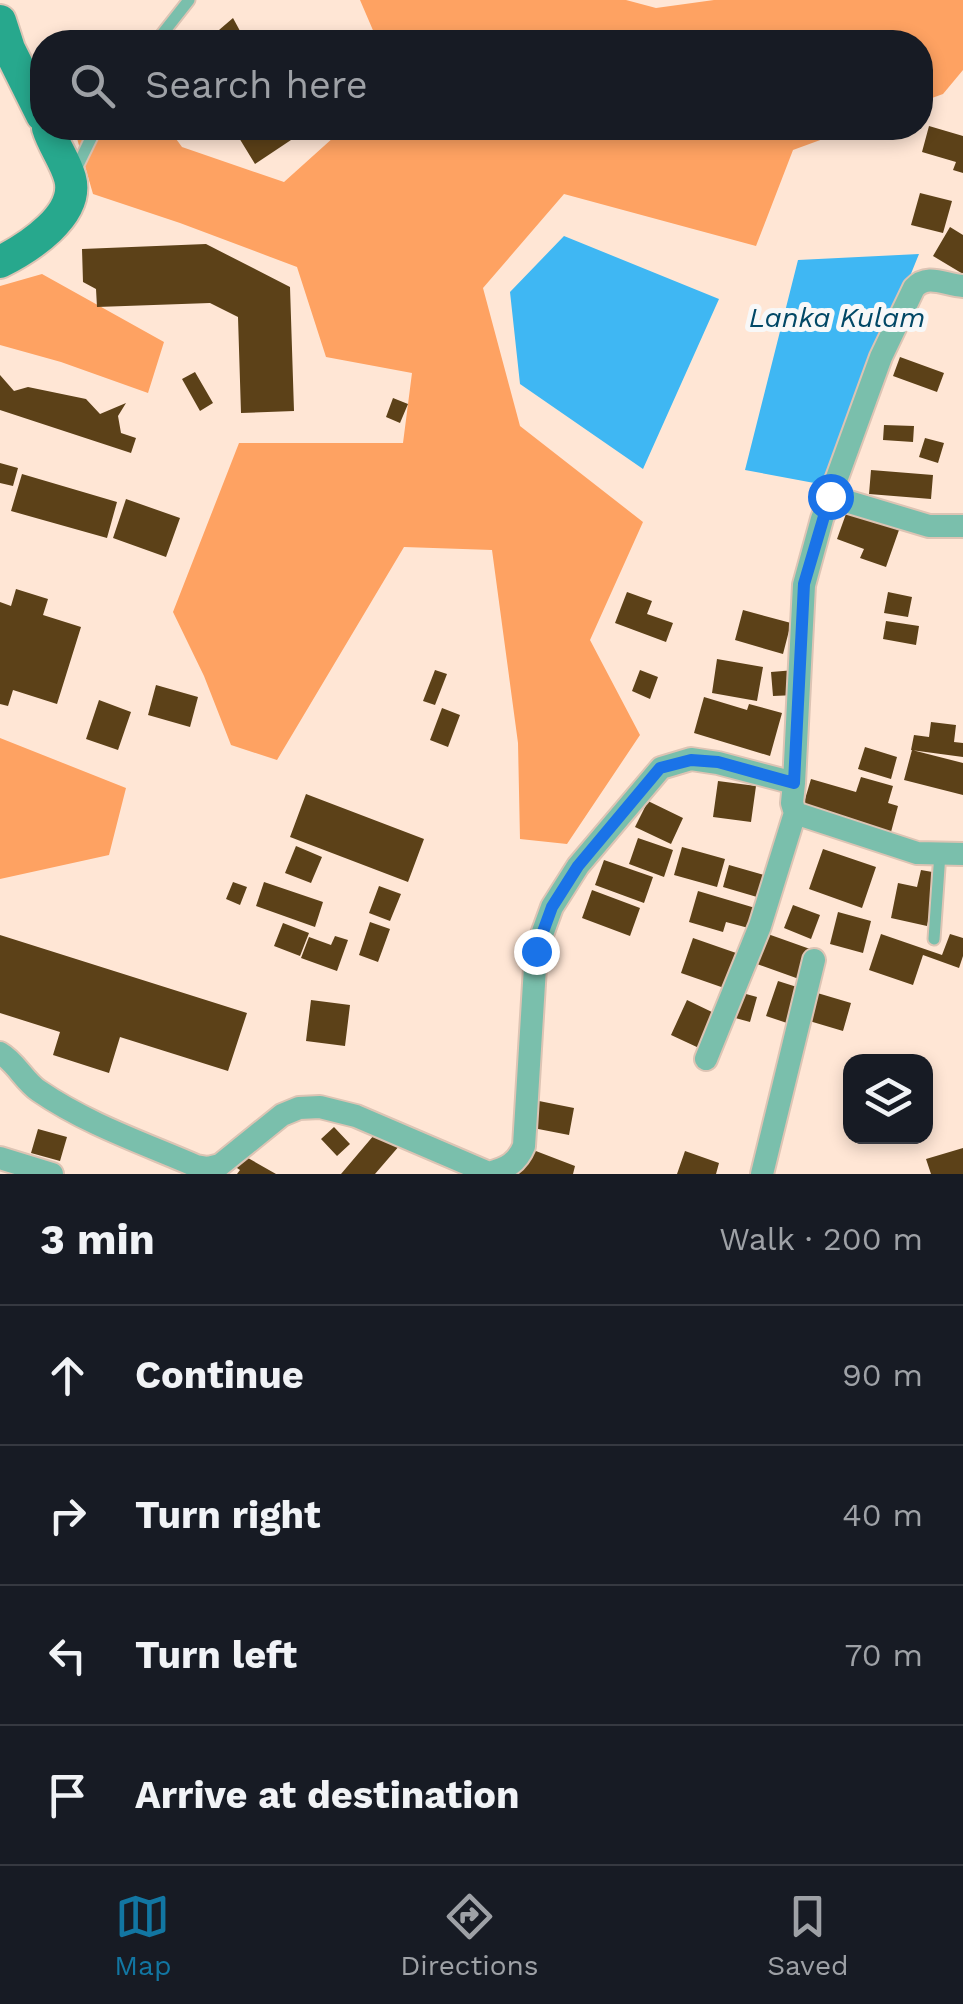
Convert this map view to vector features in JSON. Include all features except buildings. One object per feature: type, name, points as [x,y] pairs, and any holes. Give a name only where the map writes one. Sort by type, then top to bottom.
[{"type":"street","points":[[0,20],[30,91]]},
{"type":"street","points":[[0,262],[26,249],[71,200],[70,180],[52,140]]},
{"type":"street","points":[[706,1059],[760,926],[794,813],[804,584],[830,496],[881,356],[914,288],[930,279],[963,286]]},
{"type":"street","points":[[830,496],[930,526],[963,526]]},
{"type":"street","points":[[0,1054],[35,1088],[79,1115],[196,1166],[220,1165],[282,1116],[300,1108],[320,1108],[356,1116],[448,1166],[489,1173],[504,1168],[519,1158],[524,1146],[536,951],[552,907],[578,866],[660,768],[691,760],[718,762],[794,783]]},
{"type":"street","points":[[794,813],[917,853],[952,853]]},
{"type":"street","points":[[762,1174],[814,960]]},
{"type":"street","points":[[0,1158],[52,1174]]},
{"type":"lane","points":[[165,30],[189,0]]},
{"type":"lane","points":[[70,180],[90,140]]},
{"type":"lane","points":[[934,940],[952,853]]},
{"type":"shaded area","points":[[360,0],[626,0],[656,8],[714,0],[963,0],[963,70],[943,94],[933,98],[933,30],[373,30]]},
{"type":"shaded area","points":[[77,140],[177,140],[182,147],[284,182],[331,140],[820,140],[793,150],[756,246],[564,194],[483,288],[520,426],[643,522],[590,640],[640,735],[567,844],[520,839],[518,743],[492,550],[404,547],[277,760],[231,745],[173,612],[239,443],[403,443],[412,373],[326,357],[297,267],[93,194]]},
{"type":"shaded area","points":[[42,274],[164,342],[148,393],[0,345],[0,286]]},
{"type":"shaded area","points":[[0,738],[126,788],[109,855],[0,879]]},
{"type":"water","points":[[564,236],[719,299],[643,469],[520,384],[510,292]]},
{"type":"water","name":"Lanka Kulam","points":[[919,254],[825,485],[745,470],[798,260]]},
{"type":"route","points":[[536,951],[552,907],[578,866],[660,768],[691,760],[718,762],[794,783],[804,584],[830,496]]}]
